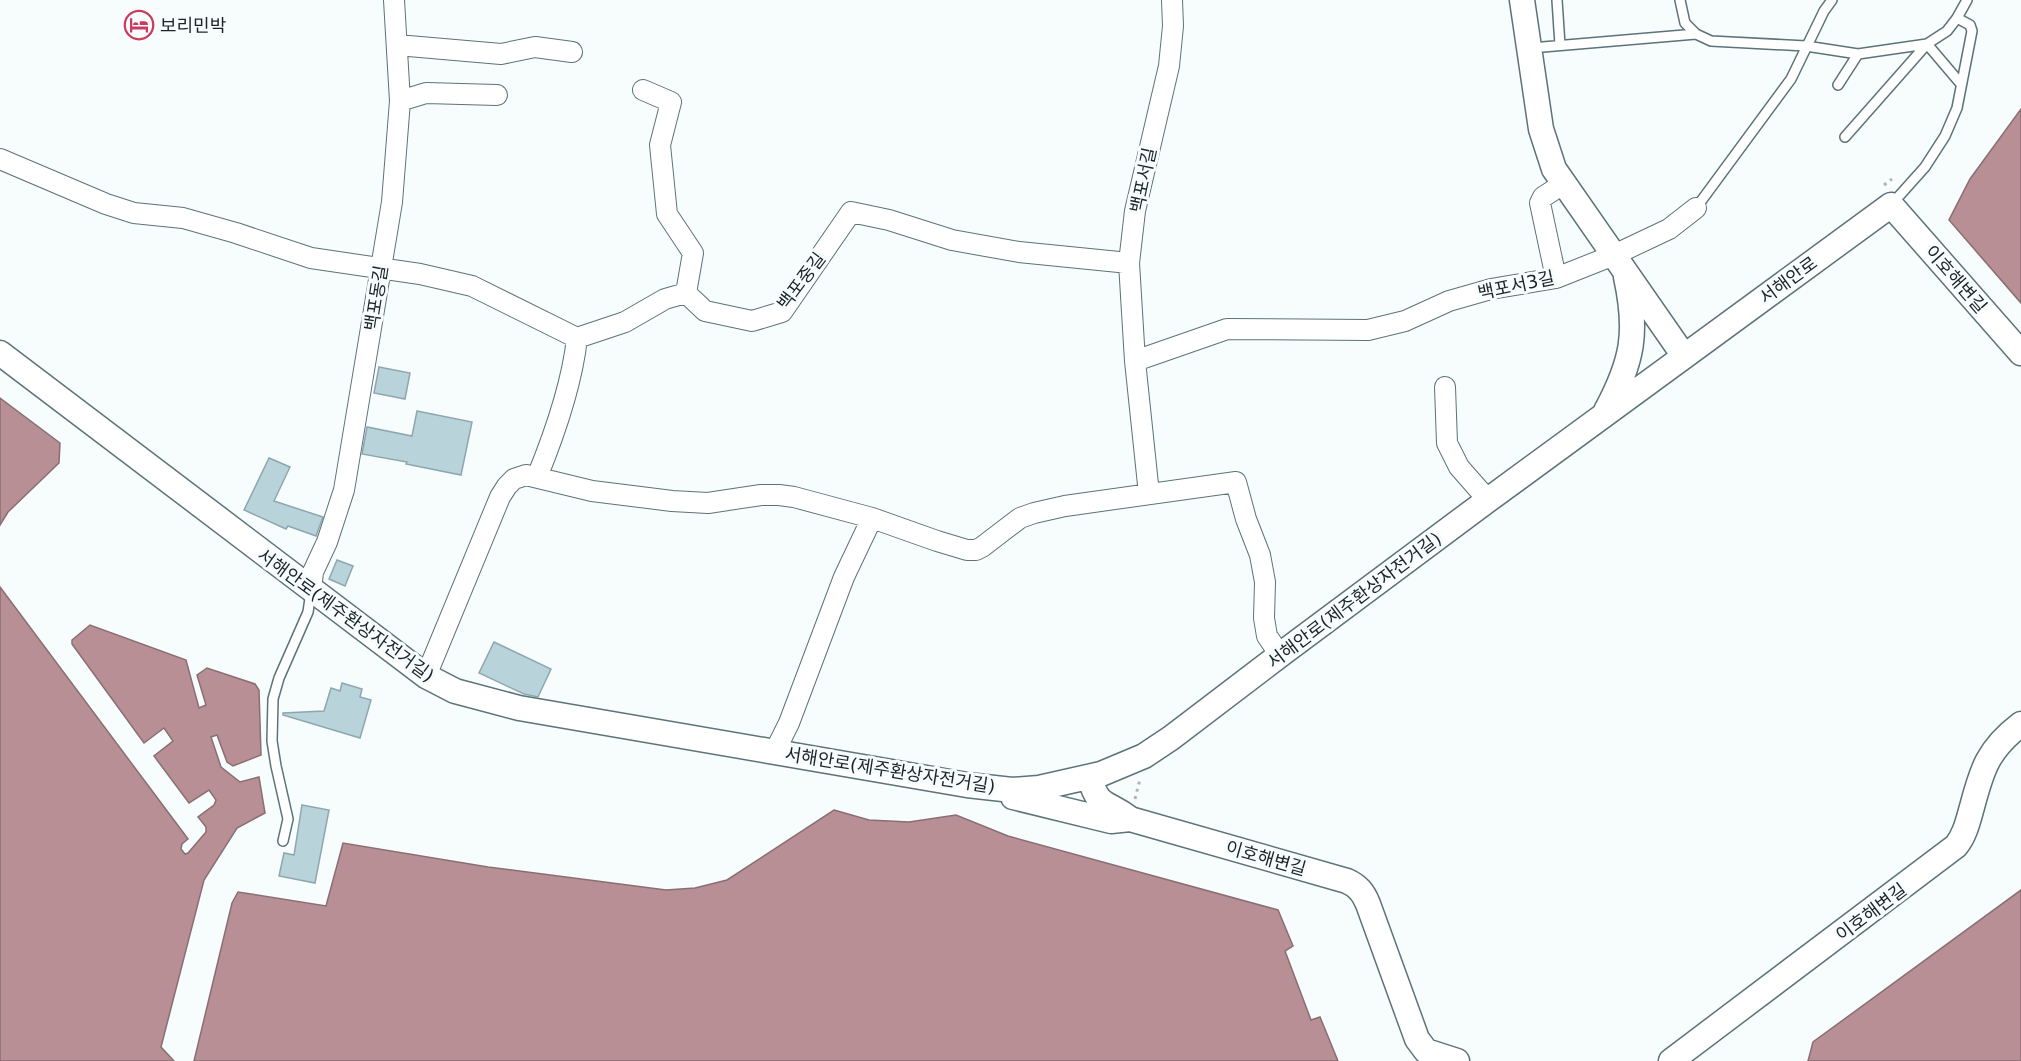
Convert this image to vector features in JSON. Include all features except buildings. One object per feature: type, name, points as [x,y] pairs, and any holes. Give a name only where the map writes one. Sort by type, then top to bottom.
[{"type":"street","name":"백포동길","points":[[311,590],[313,572],[327,542],[344,490],[392,201],[400,101],[394,0]]},
{"type":"street","name":"백포서길","points":[[1149,494],[1135,361],[1129,263],[1136,211],[1169,66],[1173,26],[1172,0]]},
{"type":"street","points":[[1522,0],[1541,129],[1554,169],[1684,356]]},
{"type":"street","points":[[397,45],[501,54],[535,47],[572,52]]},
{"type":"street","points":[[0,159],[106,204],[134,213],[183,218],[236,232],[311,258],[380,270],[420,274],[472,286],[577,338],[625,322],[665,299],[686,293],[693,253],[667,214],[660,145],[671,102],[642,90]]},
{"type":"street","points":[[400,101],[426,93],[497,95]]},
{"type":"street","points":[[1556,278],[1540,203],[1543,197],[1563,184]]},
{"type":"street","name":"이호해변길","points":[[1891,205],[2021,353]]},
{"type":"street","name":"서해안로","points":[[1684,356],[1891,205]]},
{"type":"street","name":"백포서3길","points":[[1135,361],[1227,329],[1368,330],[1405,321],[1449,301],[1491,289],[1556,278],[1619,262],[1696,208]]},
{"type":"street","name":"백포중길","points":[[686,293],[705,311],[752,321],[782,312],[851,212],[889,220],[952,240],[1019,252],[1129,263]]},
{"type":"street","points":[[1604,414],[1625,370],[1633,337],[1631,302],[1619,262]]},
{"type":"street","points":[[537,477],[550,446],[563,402],[577,338]]},
{"type":"street","name":"서해안로(제주환상자전거길)","points":[[0,353],[426,676],[455,691],[519,708],[967,785],[1012,790],[1030,789],[1090,777],[1120,767],[1162,744],[1684,356]]},
{"type":"street","points":[[1445,387],[1447,443],[1459,467],[1488,500]]},
{"type":"street","points":[[426,676],[500,497],[514,479],[526,476],[592,490],[672,501],[708,502],[761,495],[794,497],[873,518],[967,550],[982,547],[1014,522],[1034,513],[1065,506],[1236,482],[1264,573],[1266,598],[1264,618],[1267,636],[1280,655]]},
{"type":"street","points":[[775,751],[789,723],[844,577],[873,518]]},
{"type":"street","name":"이호해변길","points":[[1671,1061],[1956,846],[1966,829],[1979,779],[1986,763],[1994,749],[2021,724]]},
{"type":"street","points":[[1090,777],[1097,799],[1116,808],[1130,819]]},
{"type":"street","name":"이호해변길","points":[[967,785],[1111,822],[1130,819],[1355,884],[1368,904],[1416,1039],[1426,1051],[1457,1061]]},
{"type":"lane","points":[[1557,0],[1560,45]]},
{"type":"lane","points":[[1680,0],[1685,23],[1696,34],[1711,40],[1806,46],[1858,54],[1927,44]]},
{"type":"lane","name":"백포서3길","points":[[1696,208],[1791,79],[1824,10],[1832,0]]},
{"type":"lane","points":[[1845,137],[1927,44],[1947,31],[1958,18],[1967,0]]},
{"type":"lane","points":[[1891,205],[1926,167],[1945,136],[1957,108],[1972,31],[1970,25],[1958,18]]},
{"type":"lane","points":[[1528,48],[1696,34]]},
{"type":"lane","points":[[1927,44],[1961,84]]},
{"type":"lane","points":[[1838,86],[1858,54]]},
{"type":"lane","points":[[283,841],[288,819],[272,741],[273,699],[279,678],[308,612],[311,590]]},
{"type":"shaded area","points":[[2021,109],[2021,303],[1949,220],[1970,179]]},
{"type":"shaded area","points":[[0,398],[60,443],[59,463],[8,512],[0,525]]},
{"type":"shaded area","points":[[0,587],[188,839],[182,844],[181,849],[185,854],[206,832],[206,827],[198,817],[214,805],[216,800],[209,790],[189,803],[154,756],[173,741],[164,728],[144,743],[72,644],[72,640],[90,625],[186,660],[199,708],[206,705],[197,675],[207,668],[255,684],[259,690],[261,755],[233,766],[227,762],[217,735],[211,737],[221,767],[240,782],[259,777],[265,813],[237,828],[204,880],[161,1047],[174,1061],[0,1061]]},
{"type":"shaded area","points":[[834,810],[869,820],[909,822],[956,815],[1008,836],[1278,910],[1293,946],[1285,951],[1311,1020],[1320,1017],[1338,1061],[194,1061],[232,903],[238,892],[326,906],[343,843],[488,867],[666,890],[695,888],[727,880]]},
{"type":"shaded area","points":[[2021,890],[2021,1061],[1808,1061],[1813,1042]]},
{"type":"place","name":"보리민박","points":[[139,25]]}]
